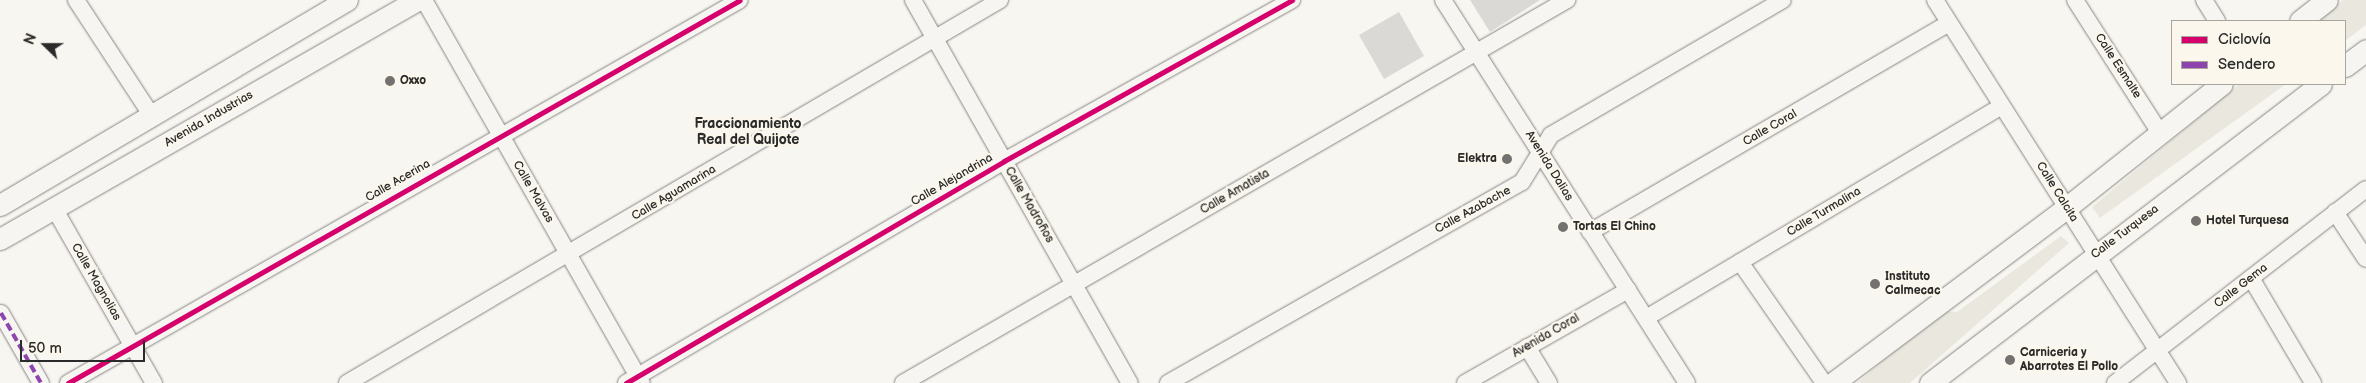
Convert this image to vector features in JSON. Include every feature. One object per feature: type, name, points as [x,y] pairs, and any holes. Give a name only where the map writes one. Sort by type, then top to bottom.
[{"type":"main road","points":[[1,203],[150,113],[346,0]]},
{"type":"main road","name":"Avenida Industrias","points":[[0,239],[418,0]]},
{"type":"main road","points":[[2301,20],[2327,0]]},
{"type":"main road","points":[[2346,65],[2366,50]]},
{"type":"main road","points":[[1833,383],[2066,208],[2221,85]]},
{"type":"main road","name":"Calle Turquesa","points":[[1930,383],[2096,254],[2320,85]]},
{"type":"street","points":[[76,0],[150,113]]},
{"type":"street","name":"Calle Malvas","points":[[424,0],[569,256],[635,381]]},
{"type":"street","name":"Calle Acerina","points":[[68,383],[500,134],[740,0]]},
{"type":"street","name":"Calle Madroños","points":[[913,0],[1130,383]]},
{"type":"street","name":"Calle Aguamarina","points":[[346,383],[569,256],[933,36],[1000,0]]},
{"type":"street","name":"Calle Alejandrina","points":[[635,381],[1004,161],[1292,0]]},
{"type":"street","name":"Avenida Dalias","points":[[1443,0],[1687,383]]},
{"type":"street","name":"Calle Amatista","points":[[903,383],[1567,0]]},
{"type":"street","name":"Calle Azabache","points":[[1168,383],[1522,182],[1552,135],[1783,0]]},
{"type":"street","name":"Calle Calcita","points":[[1935,0],[2178,383]]},
{"type":"street","name":"Calle Esmalte","points":[[2075,0],[2160,133]]},
{"type":"street","points":[[2204,0],[2216,20]]},
{"type":"street","name":"Calle Coral","points":[[1590,232],[1949,24]]},
{"type":"street","name":"Calle Turmalina","points":[[1646,318],[2002,106]]},
{"type":"street","name":"Calle Gema","points":[[2115,383],[2366,188]]},
{"type":"street","name":"Calle Magnolias","points":[[54,208],[154,383]]},
{"type":"street","points":[[2335,212],[2366,259]]},
{"type":"street","points":[[1740,262],[1824,383]]},
{"type":"street","points":[[2251,278],[2312,383]]},
{"type":"street","name":"Avenida Coral","points":[[1465,383],[1628,290]]},
{"type":"street","points":[[1,313],[41,383]]},
{"type":"street","points":[[1527,347],[1549,383]]},
{"type":"shaded area","points":[[2343,0],[2366,0],[2366,25],[2346,40],[2346,20],[2317,20]]},
{"type":"shaded area","points":[[2238,85],[2285,85],[2100,218],[2092,207]]},
{"type":"shaded area","points":[[2061,236],[2069,243],[1910,383],[1857,383],[1941,311],[1957,312]]},
{"type":"building","points":[[1470,0],[1540,0],[1490,32]]},
{"type":"building","points":[[1399,12],[1424,56],[1384,79],[1359,35]]},
{"type":"marked path","points":[[1,313],[41,383]]},
{"type":"cycle path","points":[[68,383],[740,0]]},
{"type":"cycle path","points":[[626,383],[1004,161],[1292,0]]},
{"type":"place","name":"Oxxo","points":[[390,81]]},
{"type":"place","name":"Elektra","points":[[1507,159]]},
{"type":"place","name":"Hotel Turquesa","points":[[2196,221]]},
{"type":"place","name":"Tortas El Chino","points":[[1563,227]]},
{"type":"place","name":"Instituto Calmecac","points":[[1875,284]]},
{"type":"place","name":"Carniceria y Abarrotes El Pollo","points":[[2010,360]]},
{"type":"district","name":"Fraccionamiento Real del Quijote","points":[[748,132]]}]
